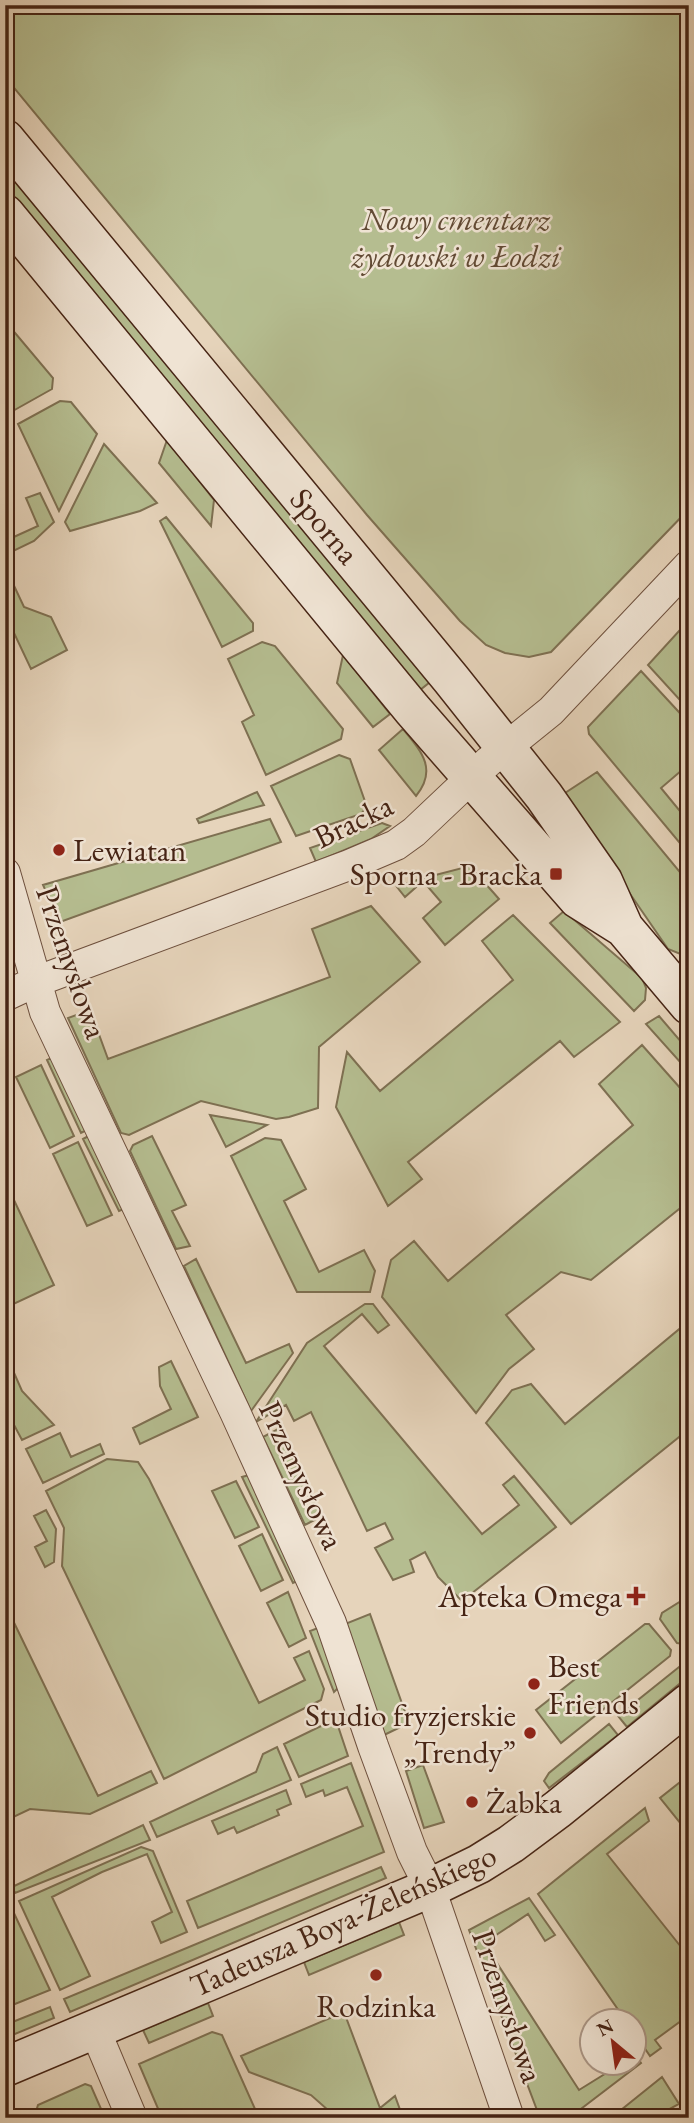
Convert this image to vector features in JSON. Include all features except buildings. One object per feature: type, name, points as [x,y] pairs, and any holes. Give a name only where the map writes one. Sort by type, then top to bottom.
[{"type":"street","name":"Sporna","points":[[5,139],[544,796],[603,881],[624,928],[689,1005]]},
{"type":"street","name":"Sporna","points":[[5,214],[412,709],[578,899],[624,928]]},
{"type":"street","name":"Bracka","points":[[5,996],[35,982],[396,845],[425,822],[471,777],[551,711],[689,565]]},
{"type":"street","name":"Przemysłowa","points":[[5,873],[35,982],[51,1025],[235,1412],[331,1623],[412,1852],[430,1888],[509,2118]]},
{"type":"street","name":"Tadeusza Boya-Żeleńskiego","points":[[5,2067],[430,1888],[479,1864],[558,1809],[689,1703]]},
{"type":"street","points":[[95,2030],[132,2118]]},
{"type":"green space","name":"Nowy cmentarz żydowski w Łodzi","points":[[5,5],[689,5],[689,509],[551,652],[529,657],[505,653],[486,645],[460,621],[367,515],[5,77]]},
{"type":"green space","points":[[5,165],[430,682],[420,690],[5,186]]},
{"type":"green space","points":[[5,321],[53,378],[52,389],[11,412],[5,401]]},
{"type":"green space","points":[[60,401],[71,402],[97,434],[59,511],[18,424]]},
{"type":"green space","points":[[167,440],[214,500],[211,526],[159,463]]},
{"type":"green space","points":[[104,444],[157,503],[140,511],[70,531],[65,522]]},
{"type":"green space","points":[[40,493],[54,522],[34,541],[5,555],[5,541],[38,526],[26,498]]},
{"type":"green space","points":[[166,517],[253,623],[253,631],[222,647],[160,521]]},
{"type":"green space","points":[[8,573],[24,607],[51,617],[67,650],[31,669],[5,614],[5,575]]},
{"type":"green space","points":[[689,620],[689,710],[648,665]]},
{"type":"green space","points":[[262,642],[275,646],[343,729],[341,739],[266,775],[242,722],[254,715],[228,659]]},
{"type":"green space","points":[[343,655],[390,714],[373,727],[337,683]]},
{"type":"green space","points":[[641,671],[689,723],[689,764],[661,788],[689,822],[689,854],[589,734],[588,727]]},
{"type":"green space","points":[[403,729],[421,753],[426,769],[426,777],[416,796],[379,750]]},
{"type":"green space","points":[[339,755],[350,759],[367,807],[361,814],[296,836],[271,786]]},
{"type":"green space","points":[[597,772],[689,883],[688,957],[668,949],[562,795]]},
{"type":"green space","points":[[257,792],[264,805],[199,823],[197,819]]},
{"type":"green space","points":[[270,819],[281,842],[60,922],[43,885]]},
{"type":"green space","points":[[382,823],[390,826],[371,839],[316,862],[310,848]]},
{"type":"green space","points":[[470,866],[499,899],[445,945],[423,918],[441,902],[423,881],[405,897],[397,887]]},
{"type":"green space","points":[[371,906],[420,962],[319,1047],[318,1108],[276,1119],[201,1101],[129,1135],[121,1133],[68,1018],[90,1010],[108,1059],[330,977],[312,929]]},
{"type":"green space","points":[[564,911],[642,978],[646,988],[645,1000],[634,1011],[550,923]]},
{"type":"green space","points":[[513,915],[620,1022],[574,1057],[560,1041],[408,1162],[422,1179],[388,1206],[336,1107],[347,1052],[380,1091],[513,980],[482,941]]},
{"type":"green space","points":[[659,1016],[689,1051],[689,1072],[646,1024]]},
{"type":"green space","points":[[642,1045],[689,1098],[689,1201],[591,1280],[561,1272],[506,1315],[534,1349],[509,1369],[476,1413],[382,1297],[391,1260],[414,1241],[448,1281],[633,1125],[599,1084]]},
{"type":"green space","points":[[58,1055],[91,1128],[81,1133],[47,1060]]},
{"type":"green space","points":[[41,1065],[74,1136],[50,1148],[16,1077]]},
{"type":"green space","points":[[210,1115],[267,1125],[226,1147]]},
{"type":"green space","points":[[94,1133],[129,1207],[119,1211],[83,1139]]},
{"type":"green space","points":[[152,1136],[186,1205],[172,1211],[190,1246],[176,1249],[130,1151],[133,1145]]},
{"type":"green space","points":[[265,1138],[281,1140],[306,1189],[284,1201],[319,1272],[364,1250],[375,1271],[370,1292],[297,1292],[231,1156]]},
{"type":"green space","points":[[78,1142],[112,1215],[87,1226],[53,1154]]},
{"type":"green space","points":[[5,1181],[54,1285],[5,1308]]},
{"type":"green space","points":[[196,1259],[246,1363],[289,1344],[293,1353],[251,1411],[184,1266]]},
{"type":"green space","points":[[365,1304],[373,1304],[389,1325],[378,1333],[362,1314],[324,1346],[482,1534],[519,1505],[503,1485],[514,1476],[556,1527],[462,1601],[438,1577],[425,1552],[410,1560],[414,1572],[393,1580],[375,1548],[393,1539],[385,1523],[367,1531],[311,1412],[294,1421],[286,1405],[256,1422],[307,1343]]},
{"type":"green space","points":[[689,1321],[689,1429],[571,1524],[486,1423],[512,1390],[531,1384],[565,1424]]},
{"type":"green space","points":[[171,1361],[198,1417],[140,1444],[133,1428],[171,1409],[160,1386],[159,1367]]},
{"type":"green space","points":[[11,1366],[22,1391],[54,1425],[22,1440],[5,1408],[5,1369]]},
{"type":"green space","points":[[278,1429],[322,1516],[305,1525],[263,1437]]},
{"type":"green space","points":[[60,1433],[71,1457],[100,1444],[104,1454],[43,1483],[26,1449]]},
{"type":"green space","points":[[107,1459],[138,1462],[149,1479],[259,1703],[305,1680],[294,1658],[309,1651],[324,1689],[321,1700],[164,1779],[62,1566],[64,1528],[46,1491]]},
{"type":"green space","points":[[253,1474],[304,1578],[293,1583],[242,1477]]},
{"type":"green space","points":[[236,1481],[259,1527],[235,1538],[212,1491]]},
{"type":"green space","points":[[46,1510],[56,1529],[54,1562],[45,1567],[35,1547],[47,1541],[34,1516]]},
{"type":"green space","points":[[262,1534],[283,1580],[261,1591],[239,1546]]},
{"type":"green space","points":[[288,1592],[306,1638],[289,1647],[267,1603]]},
{"type":"green space","points":[[689,1596],[689,1640],[684,1644],[677,1643],[660,1619],[662,1613]]},
{"type":"green space","points":[[5,1604],[98,1796],[151,1771],[157,1783],[90,1814],[30,1809],[5,1821]]},
{"type":"green space","points":[[370,1614],[409,1723],[384,1735],[345,1624]]},
{"type":"green space","points":[[645,1624],[649,1624],[671,1650],[670,1656],[561,1743],[536,1710]]},
{"type":"green space","points":[[323,1626],[339,1673],[337,1689],[334,1692],[310,1631]]},
{"type":"green space","points":[[689,1659],[689,1676],[627,1727],[618,1716]]},
{"type":"green space","points":[[337,1723],[348,1756],[299,1777],[284,1744],[323,1725]]},
{"type":"green space","points":[[609,1724],[618,1735],[549,1788],[544,1781],[549,1773]]},
{"type":"green space","points":[[277,1747],[291,1780],[157,1837],[150,1822],[256,1772],[263,1754]]},
{"type":"green space","points":[[351,1763],[384,1852],[198,1928],[187,1901],[363,1826],[347,1787],[325,1796],[323,1790],[306,1797],[301,1784]]},
{"type":"green space","points":[[423,1765],[444,1822],[424,1828],[406,1771]]},
{"type":"green space","points":[[689,1775],[689,1834],[660,1798]]},
{"type":"green space","points":[[286,1790],[291,1804],[277,1810],[279,1815],[237,1833],[234,1827],[218,1834],[212,1821]]},
{"type":"green space","points":[[645,1808],[649,1821],[607,1854],[689,1957],[689,2015],[655,2040],[661,2048],[650,2056],[648,2053],[648,2008],[617,2008],[538,1894]]},
{"type":"green space","points":[[143,1825],[150,1840],[15,1893],[12,1887]]},
{"type":"green space","points":[[141,1847],[153,1851],[187,1932],[161,1943],[152,1922],[172,1912],[147,1854],[102,1872],[52,1897],[90,1976],[60,1990],[19,1901]]},
{"type":"green space","points":[[381,1867],[386,1878],[70,2012],[64,1999]]},
{"type":"green space","points":[[5,1894],[50,1990],[5,2008]]},
{"type":"green space","points":[[529,1898],[555,1935],[545,1941],[528,1914],[484,1943],[579,2090],[598,2078],[621,2078],[569,2118],[540,2118],[469,1930]]},
{"type":"green space","points":[[399,1922],[404,1935],[309,1975],[304,1962]]},
{"type":"green space","points":[[208,2003],[213,2016],[149,2043],[143,2030]]},
{"type":"green space","points":[[50,2007],[54,2018],[5,2038],[5,2025]]},
{"type":"green space","points":[[344,2012],[380,2108],[395,2096],[403,2118],[337,2118],[311,2095],[249,2072],[241,2056]]},
{"type":"green space","points":[[212,2032],[222,2035],[259,2118],[162,2118],[139,2064]]},
{"type":"green space","points":[[662,2077],[679,2104],[653,2118],[611,2118]]},
{"type":"green space","points":[[85,2084],[91,2086],[105,2118],[34,2118],[38,2105]]},
{"type":"place","name":"Lewiatan","points":[[59,850]]},
{"type":"place","name":"Sporna - Bracka","points":[[556,874]]},
{"type":"place","name":"Apteka Omega","points":[[636,1596]]},
{"type":"place","name":"Best Friends","points":[[534,1684]]},
{"type":"place","name":"Studio fryzjerskie „Trendy”","points":[[530,1733]]},
{"type":"place","name":"Żabka","points":[[472,1802]]},
{"type":"place","name":"Rodzinka","points":[[376,1975]]}]
